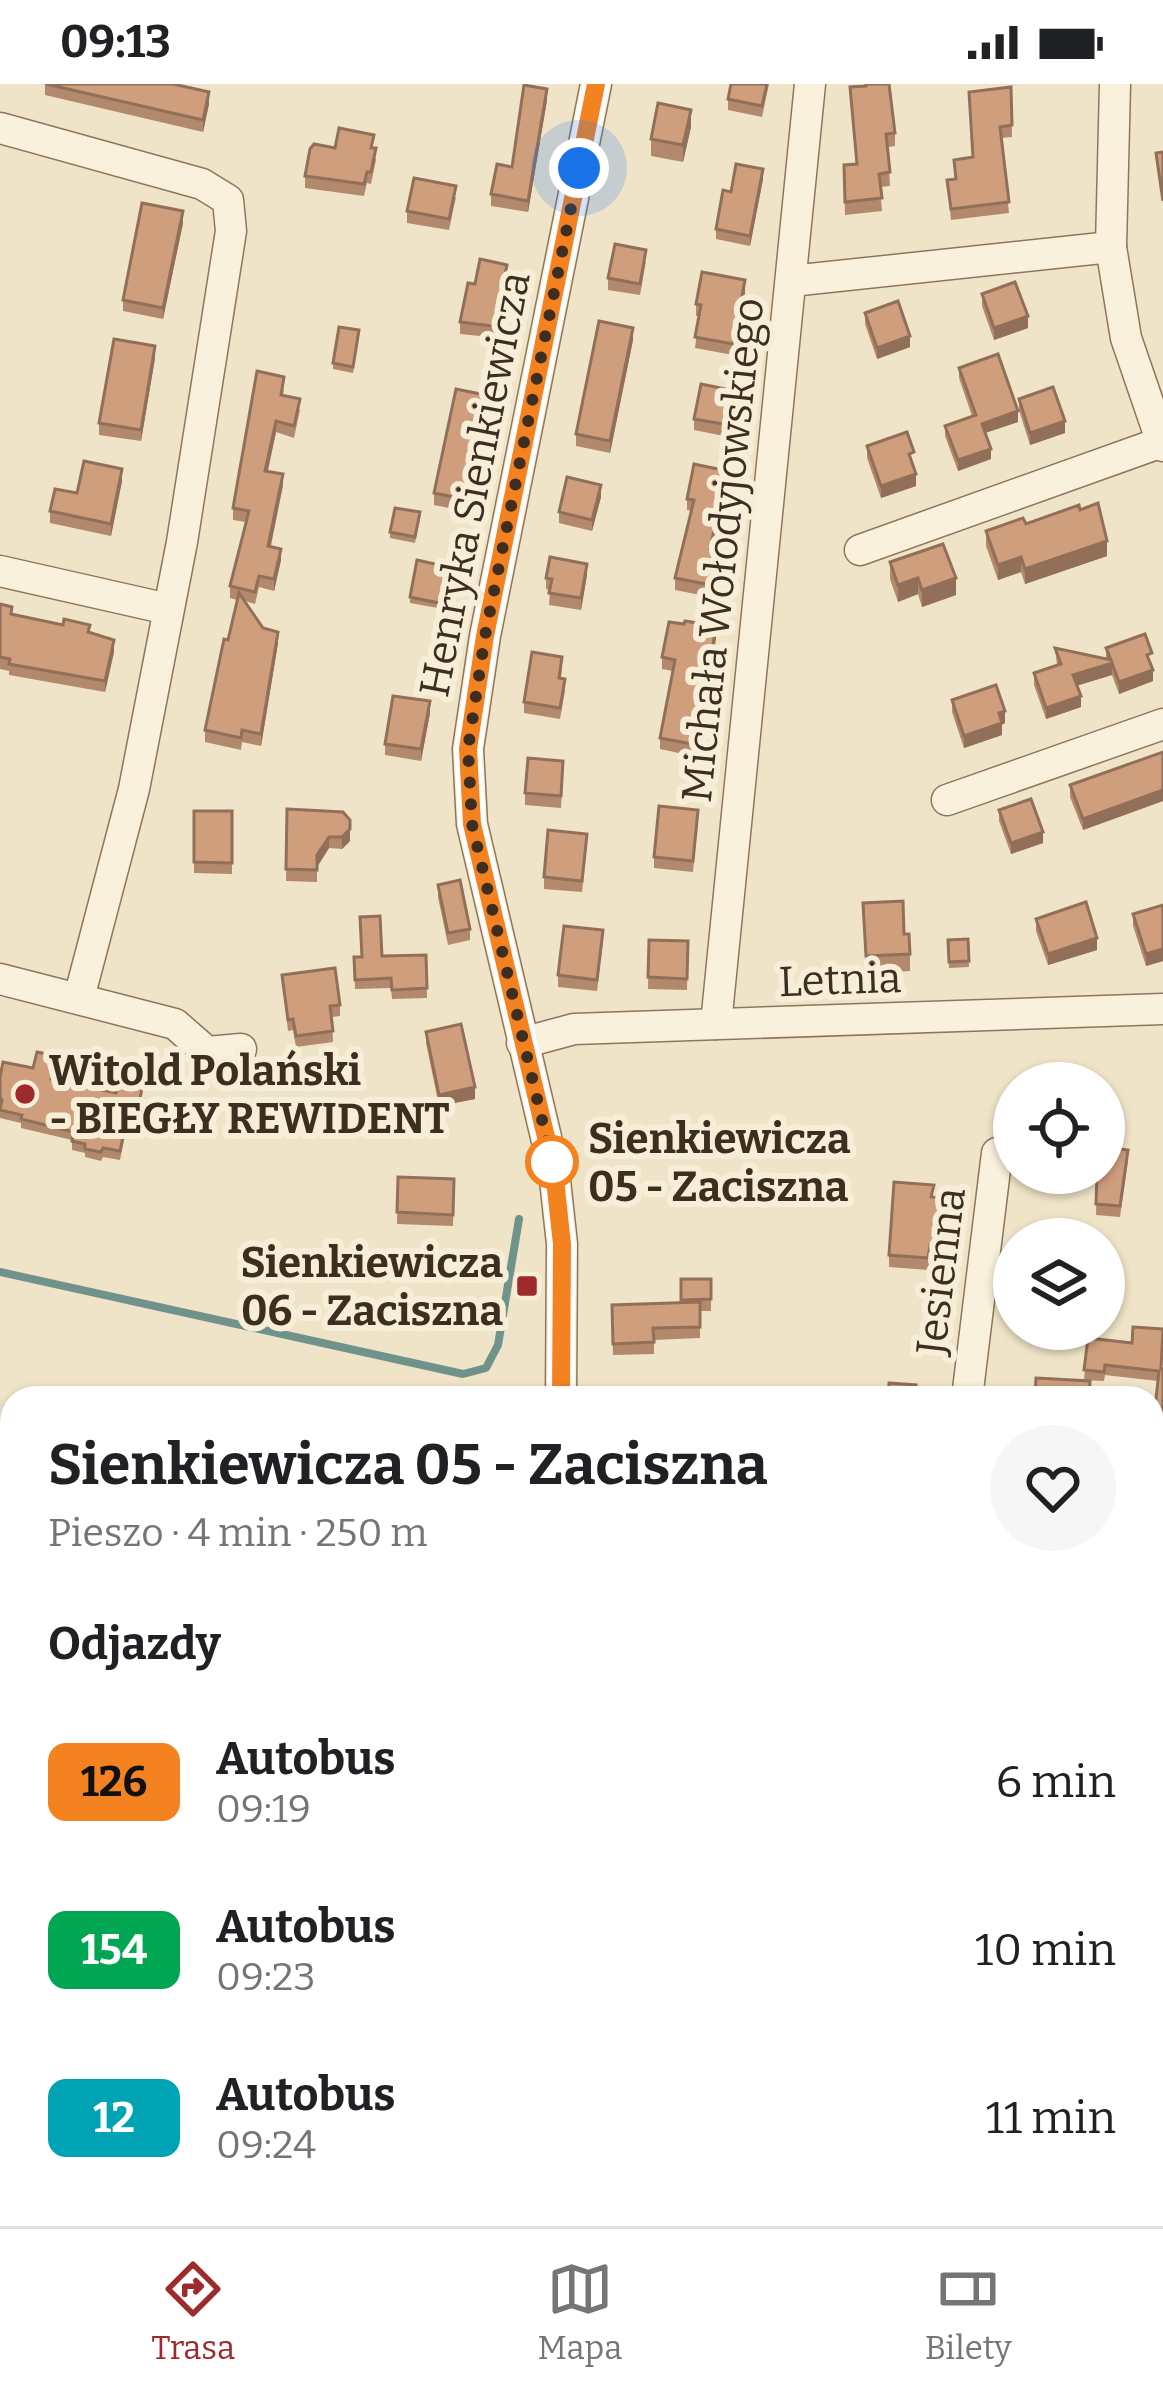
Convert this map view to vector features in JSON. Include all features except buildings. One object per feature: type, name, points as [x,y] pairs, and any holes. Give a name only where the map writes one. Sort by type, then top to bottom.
[{"type":"street","name":"Henryka Sienkiewicza","points":[[561,1386],[562,1244],[554,1171],[472,824],[468,749],[485,636],[596,84]]},
{"type":"street","name":"Michała Wołodyjowskiego","points":[[716,1024],[810,84]]},
{"type":"street","points":[[860,550],[1162,444],[1126,338],[1111,248],[1115,84]]},
{"type":"street","points":[[0,128],[202,184],[228,200],[231,231],[134,789],[79,998]]},
{"type":"street","points":[[791,281],[1111,248]]},
{"type":"street","points":[[0,572],[168,609]]},
{"type":"street","points":[[947,800],[1163,724]]},
{"type":"street","points":[[0,979],[175,1024],[207,1052],[241,1048]]},
{"type":"street","name":"Letnia","points":[[522,1043],[574,1029],[1163,1009]]},
{"type":"street","name":"Jesienna","points":[[969,1386],[993,1188]]},
{"type":"waterway","points":[[0,1272],[463,1374],[486,1368],[498,1345],[519,1219]]},
{"type":"bus line","name":"126","points":[[561,1386],[562,1244],[554,1171],[472,824],[468,749],[485,636],[596,84]]},
{"type":"place","name":"Witold Polański - BIEGŁY REWIDENT","points":[[25,1094]]},
{"type":"place","name":"Sienkiewicza 05 - Zaciszna","points":[[552,1162]]},
{"type":"place","name":"Sienkiewicza 06 - Zaciszna","points":[[527,1286]]},
{"type":"route","points":[[552,1162],[472,824],[468,749],[485,636],[579,168]]}]
